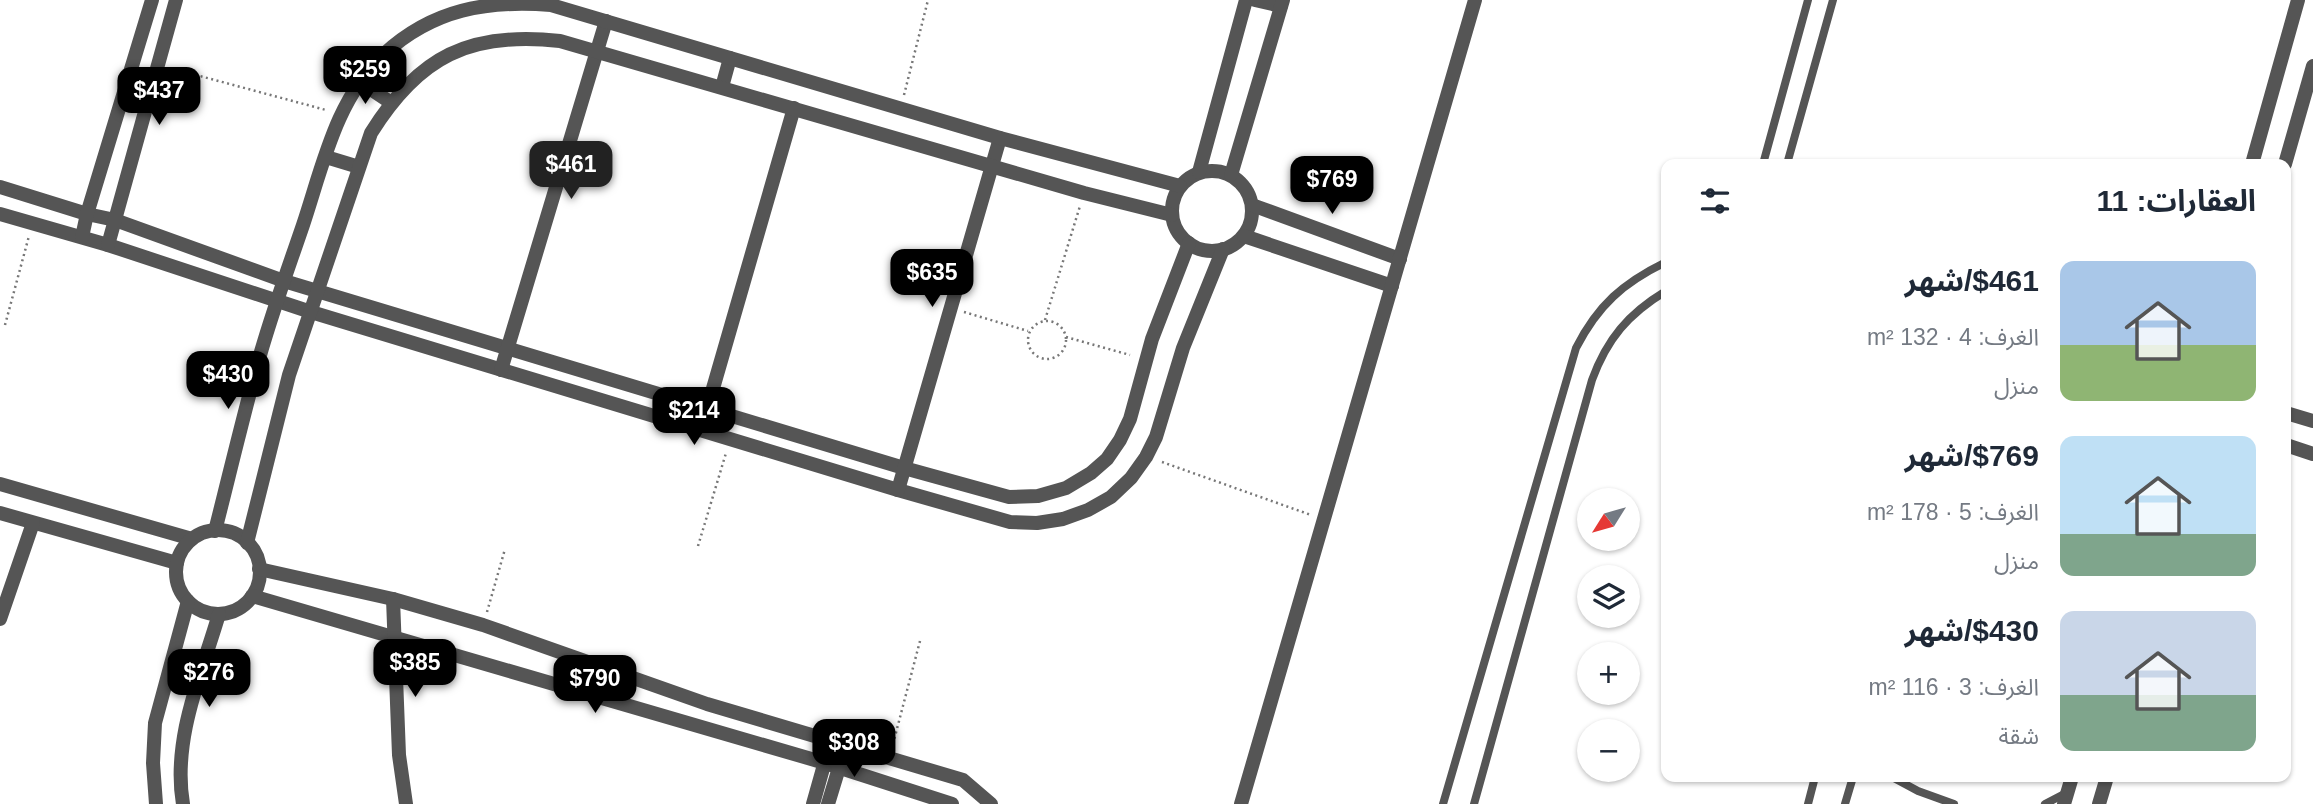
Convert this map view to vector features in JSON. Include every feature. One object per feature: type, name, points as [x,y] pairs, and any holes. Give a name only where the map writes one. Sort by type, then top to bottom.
[{"type":"street","points":[[82,237],[152,0]]},
{"type":"street","points":[[108,245],[176,0]]},
{"type":"street","points":[[1199,172],[1246,0]]},
{"type":"street","points":[[1231,175],[1282,3],[1255,0]]},
{"type":"street","points":[[1241,804],[1475,0]]},
{"type":"street","points":[[2253,159],[2298,0]]},
{"type":"street","points":[[215,531],[276,301],[340,114],[360,82],[384,55],[412,33],[444,16],[479,6],[515,2],[551,5],[1000,138],[1180,186]]},
{"type":"street","points":[[501,370],[606,21]]},
{"type":"street","points":[[247,543],[289,375],[371,133],[390,102],[412,79],[438,60],[466,47],[497,39],[529,37],[560,41],[1084,193],[1172,215]]},
{"type":"street","points":[[722,87],[730,58]]},
{"type":"street","points":[[2286,159],[2313,66]]},
{"type":"street","points":[[360,82],[390,102]]},
{"type":"street","points":[[701,430],[794,108]]},
{"type":"street","points":[[898,490],[1000,138]]},
{"type":"street","points":[[326,157],[359,167]]},
{"type":"street","points":[[1220,171],[1231,175],[1249,193],[1252,205],[1249,227],[1244,236],[1223,249],[1211,251],[1189,243],[1177,230],[1172,215],[1175,195],[1180,186],[1199,172],[1220,171]]},
{"type":"street","points":[[0,187],[115,220],[285,281],[904,468],[1010,497],[1038,496],[1066,488],[1091,473],[1107,459],[1130,419],[1146,360],[1189,243]]},
{"type":"street","points":[[1252,205],[1400,259]]},
{"type":"street","points":[[0,214],[108,245],[311,312],[898,490],[1010,522],[1037,523],[1063,519],[1100,503],[1131,478],[1146,457],[1156,437],[1183,348],[1223,249]]},
{"type":"street","points":[[1244,236],[1392,286]]},
{"type":"street","points":[[2291,414],[2313,421]]},
{"type":"street","points":[[2291,447],[2313,454]]},
{"type":"street","points":[[0,484],[192,539]]},
{"type":"street","points":[[1,516],[177,563]]},
{"type":"street","points":[[0,619],[33,523]]},
{"type":"street","points":[[215,531],[232,533],[247,543],[254,551],[259,569],[257,586],[252,596],[238,609],[219,614],[199,610],[188,601],[176,575],[180,554],[192,539],[215,531]]},
{"type":"street","points":[[259,569],[393,599],[483,625],[706,704],[963,780],[991,804]]},
{"type":"street","points":[[252,596],[832,765],[953,804]]},
{"type":"street","points":[[393,599],[400,755],[406,804]]},
{"type":"street","points":[[156,804],[153,763],[155,723],[188,601]]},
{"type":"street","points":[[183,804],[181,763],[185,728],[219,614]]},
{"type":"street","points":[[828,804],[832,765],[838,742]]},
{"type":"street","points":[[813,804],[832,765]]},
{"type":"street","points":[[2099,804],[2106,782]]},
{"type":"lane","points":[[1764,159],[1808,0]]},
{"type":"lane","points":[[1788,159],[1833,0]]},
{"type":"lane","points":[[1443,804],[1576,348],[1592,318],[1616,292],[1661,265]]},
{"type":"lane","points":[[1474,804],[1592,380],[1602,354],[1622,325],[1661,295]]},
{"type":"lane","points":[[1808,804],[1814,782]]},
{"type":"lane","points":[[1845,804],[1852,782]]},
{"type":"lane","points":[[1901,782],[1954,804]]},
{"type":"lane","points":[[2045,804],[2066,798]]},
{"type":"path","points":[[900,108],[928,0]]},
{"type":"path","points":[[157,65],[340,114]]},
{"type":"path","points":[[1045,320],[1084,193]]},
{"type":"path","points":[[5,325],[32,223]]},
{"type":"path","points":[[951,308],[1029,332]]},
{"type":"path","points":[[1045,320],[1061,326],[1066,344],[1058,356],[1044,359],[1029,349],[1029,332],[1033,325],[1045,320]]},
{"type":"path","points":[[1066,337],[1146,360]]},
{"type":"path","points":[[698,546],[730,439]]},
{"type":"path","points":[[1146,457],[1324,519]]},
{"type":"path","points":[[483,625],[505,549]]},
{"type":"path","points":[[889,757],[920,641]]}]
